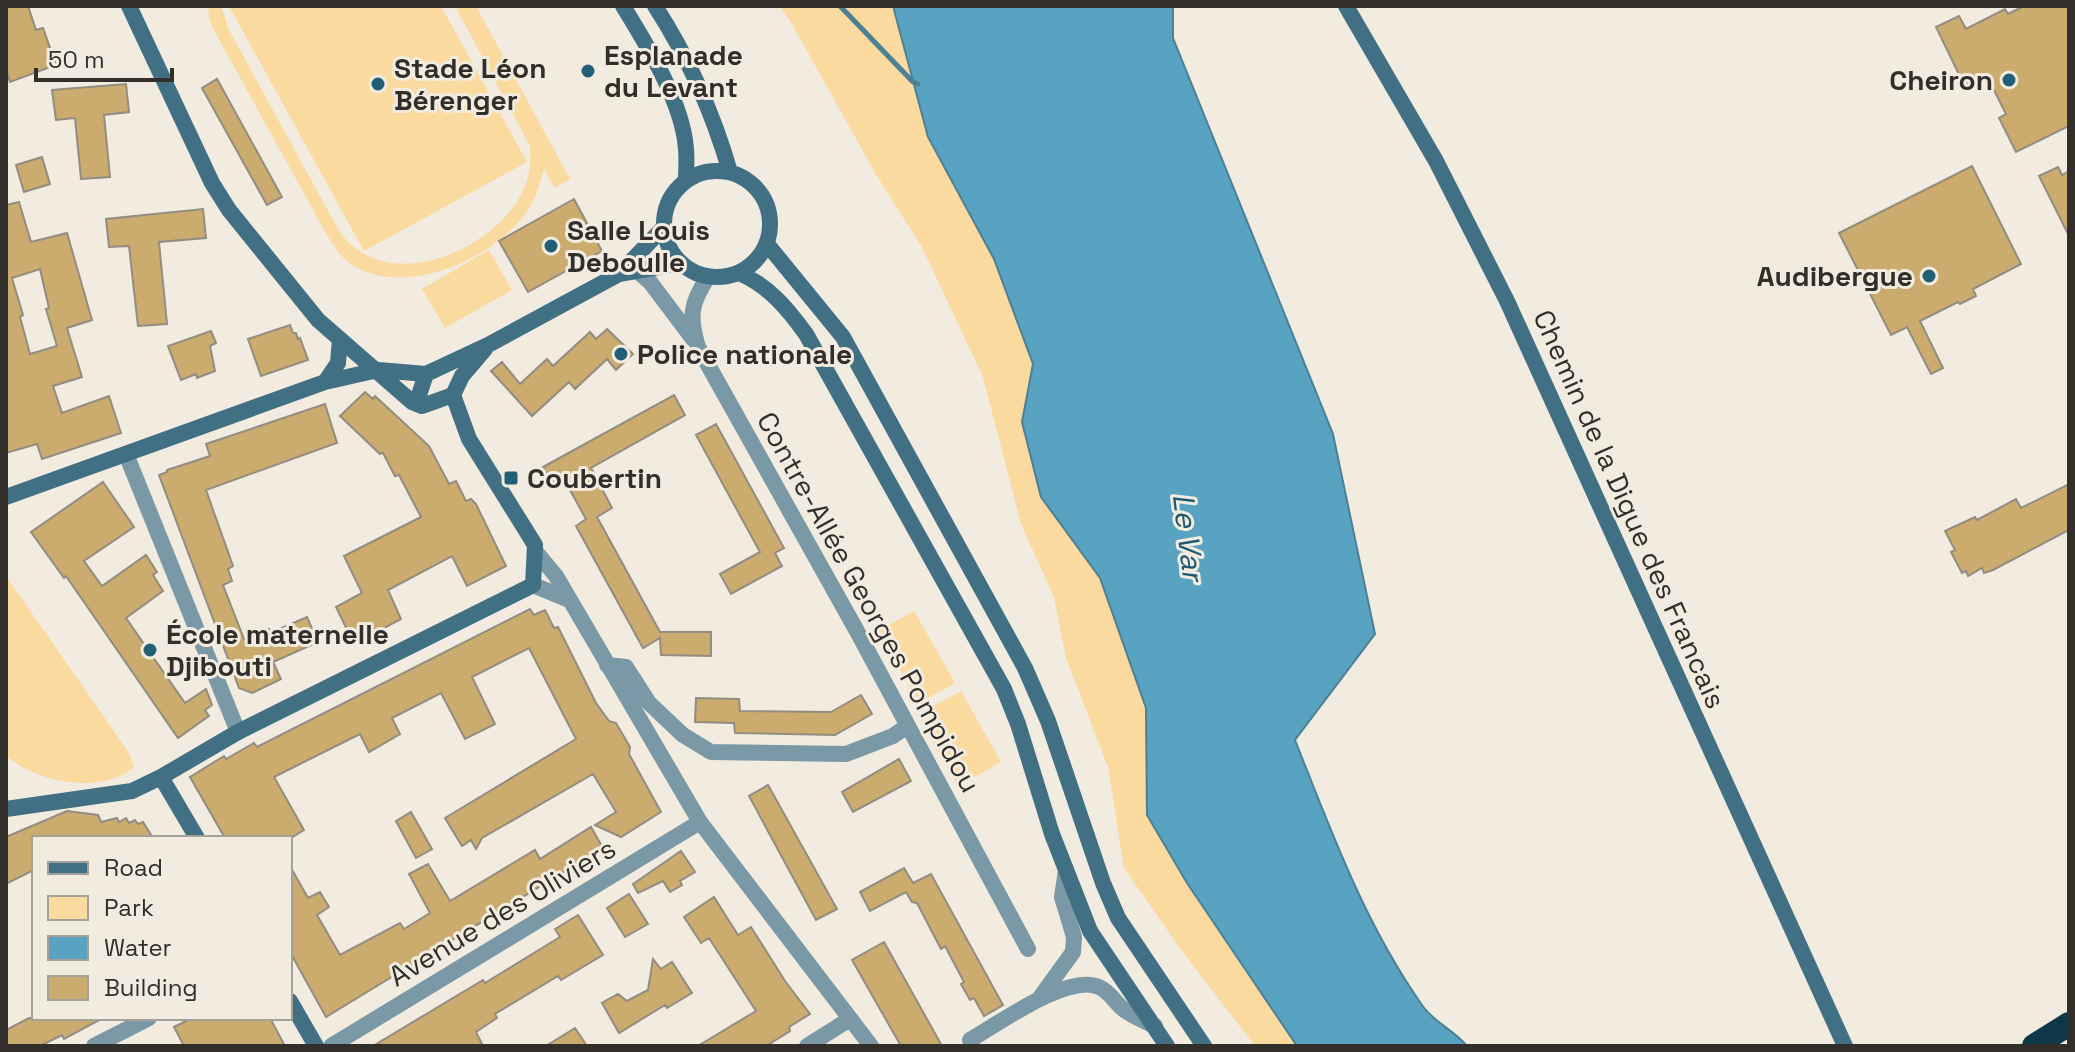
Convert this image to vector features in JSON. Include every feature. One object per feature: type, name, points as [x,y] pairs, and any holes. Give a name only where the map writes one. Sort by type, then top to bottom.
[{"type":"highway","points":[[2034,1046],[2069,1024]]},
{"type":"main road","points":[[129,6],[212,183],[229,210],[302,302],[340,339],[416,404],[433,404],[453,395],[462,376],[488,345]]},
{"type":"main road","points":[[623,6],[643,38],[678,115],[686,149],[686,181]]},
{"type":"main road","points":[[655,6],[682,48],[717,128],[730,172]]},
{"type":"main road","name":"Chemin de la Digue des Francais","points":[[1346,6],[1436,161],[1507,301],[1845,1046]]},
{"type":"main road","points":[[627,272],[664,227],[669,201],[686,181],[699,173],[715,170],[744,177],[765,199],[771,229],[767,244],[751,266],[719,278],[693,272],[681,263],[672,252],[664,227]]},
{"type":"main road","points":[[767,244],[843,337],[1025,668],[1048,721],[1103,883],[1118,918],[1204,1046]]},
{"type":"main road","points":[[6,497],[325,382],[378,370],[426,374],[627,272],[681,263]]},
{"type":"main road","points":[[739,273],[772,293],[806,334],[975,635],[1004,689],[1018,724],[1052,834],[1090,931],[1167,1046]]},
{"type":"main road","points":[[325,382],[338,363],[340,339]]},
{"type":"main road","points":[[6,809],[132,791],[238,732],[533,585],[535,545],[469,439],[453,395],[426,374]]},
{"type":"main road","points":[[416,404],[426,374]]},
{"type":"main road","points":[[161,777],[196,836]]},
{"type":"main road","points":[[292,1004],[316,1046]]},
{"type":"street","points":[[627,272],[650,282],[698,347]]},
{"type":"street","name":"Contre-Allée Georges Pompidou","points":[[708,277],[693,307],[691,322],[698,347],[1028,949]]},
{"type":"street","points":[[126,454],[238,732]]},
{"type":"street","points":[[536,552],[556,576],[700,822],[871,1046]]},
{"type":"street","points":[[533,585],[567,599]]},
{"type":"street","points":[[607,665],[626,667],[649,703],[683,735],[711,752],[846,754],[893,736],[907,726]]},
{"type":"street","name":"Avenue des Oliviers","points":[[331,1046],[700,822]]},
{"type":"street","points":[[1038,1000],[1073,952],[1074,937],[1062,897],[1066,870]]},
{"type":"street","points":[[970,1040],[1038,1000],[1081,984],[1098,986],[1124,1010],[1155,1026]]},
{"type":"street","points":[[807,1046],[850,1019]]},
{"type":"street","points":[[94,1046],[145,1020]]},
{"type":"green space","name":"Stade Léon Bérenger","points":[[208,6],[221,6],[229,30],[339,231],[359,251],[383,261],[410,264],[438,258],[465,247],[490,231],[510,211],[524,189],[530,168],[530,146],[455,6],[476,6],[570,179],[554,188],[544,168],[532,203],[511,230],[492,246],[446,269],[397,277],[373,274],[352,265],[341,256],[328,237],[217,36],[209,19]]},
{"type":"green space","name":"Stade Léon Bérenger","points":[[229,6],[441,6],[527,162],[364,251]]},
{"type":"green space","points":[[779,6],[893,6],[928,137],[994,259],[1033,364],[1022,422],[1041,497],[1100,578],[1146,708],[1147,815],[1187,883],[1297,1046],[1255,1046],[1182,951],[1124,868],[1108,767],[1066,658],[1054,597],[1021,524],[983,377],[922,247],[875,173],[791,22]]},
{"type":"green space","points":[[489,250],[512,290],[445,328],[422,289]]},
{"type":"green space","points":[[6,576],[129,753],[134,767],[121,776],[105,781],[69,782],[33,773],[6,755]]},
{"type":"green space","points":[[914,611],[955,683],[919,703],[878,631]]},
{"type":"green space","points":[[961,691],[1001,762],[958,786],[917,715]]},
{"type":"water","name":"Le Var","points":[[893,6],[1173,6],[1173,38],[1333,434],[1375,634],[1295,740],[1351,876],[1383,942],[1427,1011],[1467,1046],[1297,1046],[1187,883],[1147,815],[1146,708],[1100,578],[1041,497],[1022,422],[1033,364],[994,259],[928,137]]},
{"type":"building","points":[[6,6],[28,6],[36,30],[43,28],[56,65],[10,82],[6,69]]},
{"type":"building","name":"Cheiron","points":[[2024,6],[2069,6],[2069,126],[2016,152],[1999,118],[2006,114],[1987,76],[1965,87],[1936,27],[1959,16],[1966,29],[2005,9],[2008,14]]},
{"type":"building","points":[[217,79],[282,197],[267,205],[202,88]]},
{"type":"building","points":[[126,84],[129,112],[104,115],[110,177],[81,179],[75,118],[56,120],[52,90]]},
{"type":"building","points":[[42,157],[50,184],[24,192],[16,165]]},
{"type":"building","name":"Audibergue","points":[[1972,166],[2021,264],[1973,289],[1976,296],[1920,321],[1943,368],[1931,374],[1907,327],[1891,335],[1839,233]]},
{"type":"building","points":[[2058,167],[2062,175],[2069,171],[2069,236],[2039,176]]},
{"type":"building","name":"Salle Louis Deboulle","points":[[574,199],[602,251],[528,292],[499,241]]},
{"type":"building","points":[[19,202],[31,242],[67,233],[92,320],[67,328],[82,377],[53,386],[62,413],[109,396],[121,433],[42,459],[37,444],[6,453],[6,205]],"holes":[[[40,269],[49,308],[46,309],[57,346],[30,354],[12,278]]]},
{"type":"building","points":[[203,209],[206,238],[159,242],[167,324],[138,326],[129,246],[109,247],[106,219]]},
{"type":"building","points":[[290,325],[293,333],[300,338],[308,360],[261,376],[248,339]]},
{"type":"building","points":[[607,329],[633,354],[616,370],[607,359],[575,389],[569,382],[532,416],[491,371],[502,362],[520,384],[547,359],[553,366],[590,332],[596,339]]},
{"type":"building","points":[[211,331],[216,343],[210,346],[215,371],[181,380],[168,346]]},
{"type":"building","points":[[365,392],[373,399],[375,396],[429,446],[449,484],[456,481],[466,501],[471,499],[476,504],[506,566],[467,586],[452,556],[388,590],[401,619],[354,644],[336,607],[362,593],[344,556],[421,517],[399,475],[395,476],[383,453],[380,454],[340,416]]},
{"type":"building","points":[[674,395],[685,415],[591,468],[612,508],[597,517],[660,632],[711,632],[711,656],[661,655],[660,638],[643,648],[576,526],[586,519],[565,481],[555,488],[543,467]]},
{"type":"building","points":[[325,404],[337,443],[206,490],[233,566],[228,569],[232,581],[223,585],[244,639],[269,629],[270,633],[307,617],[318,642],[273,662],[281,679],[252,693],[239,688],[159,475],[210,456],[206,444]]},
{"type":"building","points":[[716,424],[784,548],[775,553],[782,566],[731,594],[720,574],[760,552],[696,435]]},
{"type":"building","points":[[103,482],[134,527],[84,561],[102,586],[146,555],[157,572],[153,575],[163,591],[126,618],[185,703],[206,689],[212,705],[205,710],[209,716],[178,738],[66,576],[64,578],[31,532]]},
{"type":"building","points":[[2069,484],[2069,530],[1993,570],[1984,573],[1982,568],[1968,576],[1966,571],[1962,573],[1945,531],[1975,517],[1977,520],[2016,499],[2021,508]]},
{"type":"building","points":[[530,609],[534,615],[545,610],[554,628],[558,627],[596,703],[609,721],[616,723],[630,747],[629,754],[661,812],[621,837],[595,825],[616,812],[593,774],[482,838],[476,849],[471,840],[462,846],[445,818],[576,739],[529,648],[472,677],[495,724],[465,739],[441,693],[392,718],[400,734],[369,752],[360,734],[274,777],[304,830],[292,837],[224,836],[190,777],[224,756],[226,759],[254,743],[257,747]]},
{"type":"building","points":[[861,695],[872,714],[835,735],[735,733],[734,723],[695,722],[696,698],[739,699],[740,711],[831,712]]},
{"type":"building","points":[[899,759],[911,781],[853,812],[842,792]]},
{"type":"building","points":[[768,785],[837,909],[816,920],[749,796]]},
{"type":"building","points":[[67,811],[98,815],[101,822],[117,818],[119,822],[126,818],[129,823],[135,820],[138,824],[143,822],[152,836],[32,836],[32,871],[6,884],[6,837]]},
{"type":"building","points":[[411,812],[432,849],[416,858],[396,821]]},
{"type":"building","points":[[591,827],[603,848],[326,1017],[292,956],[292,870],[308,898],[320,892],[329,907],[317,915],[340,955],[400,923],[404,929],[430,913],[409,874],[428,864],[450,901],[535,850],[540,859]]},
{"type":"building","points":[[681,851],[695,872],[680,881],[682,885],[670,892],[663,881],[638,893],[633,884]]},
{"type":"building","points":[[904,868],[913,883],[931,874],[1003,1005],[984,1016],[974,998],[970,1000],[945,946],[941,949],[917,903],[912,902],[906,892],[870,911],[860,892]]},
{"type":"building","points":[[629,894],[648,924],[625,937],[607,908]]},
{"type":"building","points":[[714,897],[738,935],[751,927],[810,1014],[766,1046],[698,1046],[756,1011],[709,938],[701,943],[684,917]]},
{"type":"building","points":[[578,915],[603,955],[561,980],[558,976],[495,1014],[497,1018],[476,1032],[483,1046],[373,1046],[560,937],[555,929]]},
{"type":"building","points":[[884,942],[942,1046],[901,1046],[852,960]]},
{"type":"building","points":[[653,959],[661,969],[672,962],[692,993],[667,1008],[665,1005],[619,1033],[602,1003],[618,994],[627,1001],[648,990]]},
{"type":"building","points":[[29,1018],[99,1020],[64,1039],[62,1035],[40,1046],[6,1046],[6,1030]]},
{"type":"building","points":[[188,1020],[271,1020],[285,1046],[184,1046],[174,1027]]},
{"type":"building","points":[[575,1028],[587,1046],[546,1046]]},
{"type":"waterway","points":[[840,6],[918,84]]},
{"type":"place","name":"Esplanade du Levant","points":[[588,71]]},
{"type":"place","name":"Cheiron","points":[[2009,80]]},
{"type":"place","name":"Stade Léon Bérenger","points":[[378,84]]},
{"type":"place","name":"Salle Louis Deboulle","points":[[551,246]]},
{"type":"place","name":"Audibergue","points":[[1929,276]]},
{"type":"place","name":"Police nationale","points":[[621,354]]},
{"type":"place","name":"Coubertin","points":[[511,478]]},
{"type":"place","name":"École maternelle Djibouti","points":[[150,650]]}]
